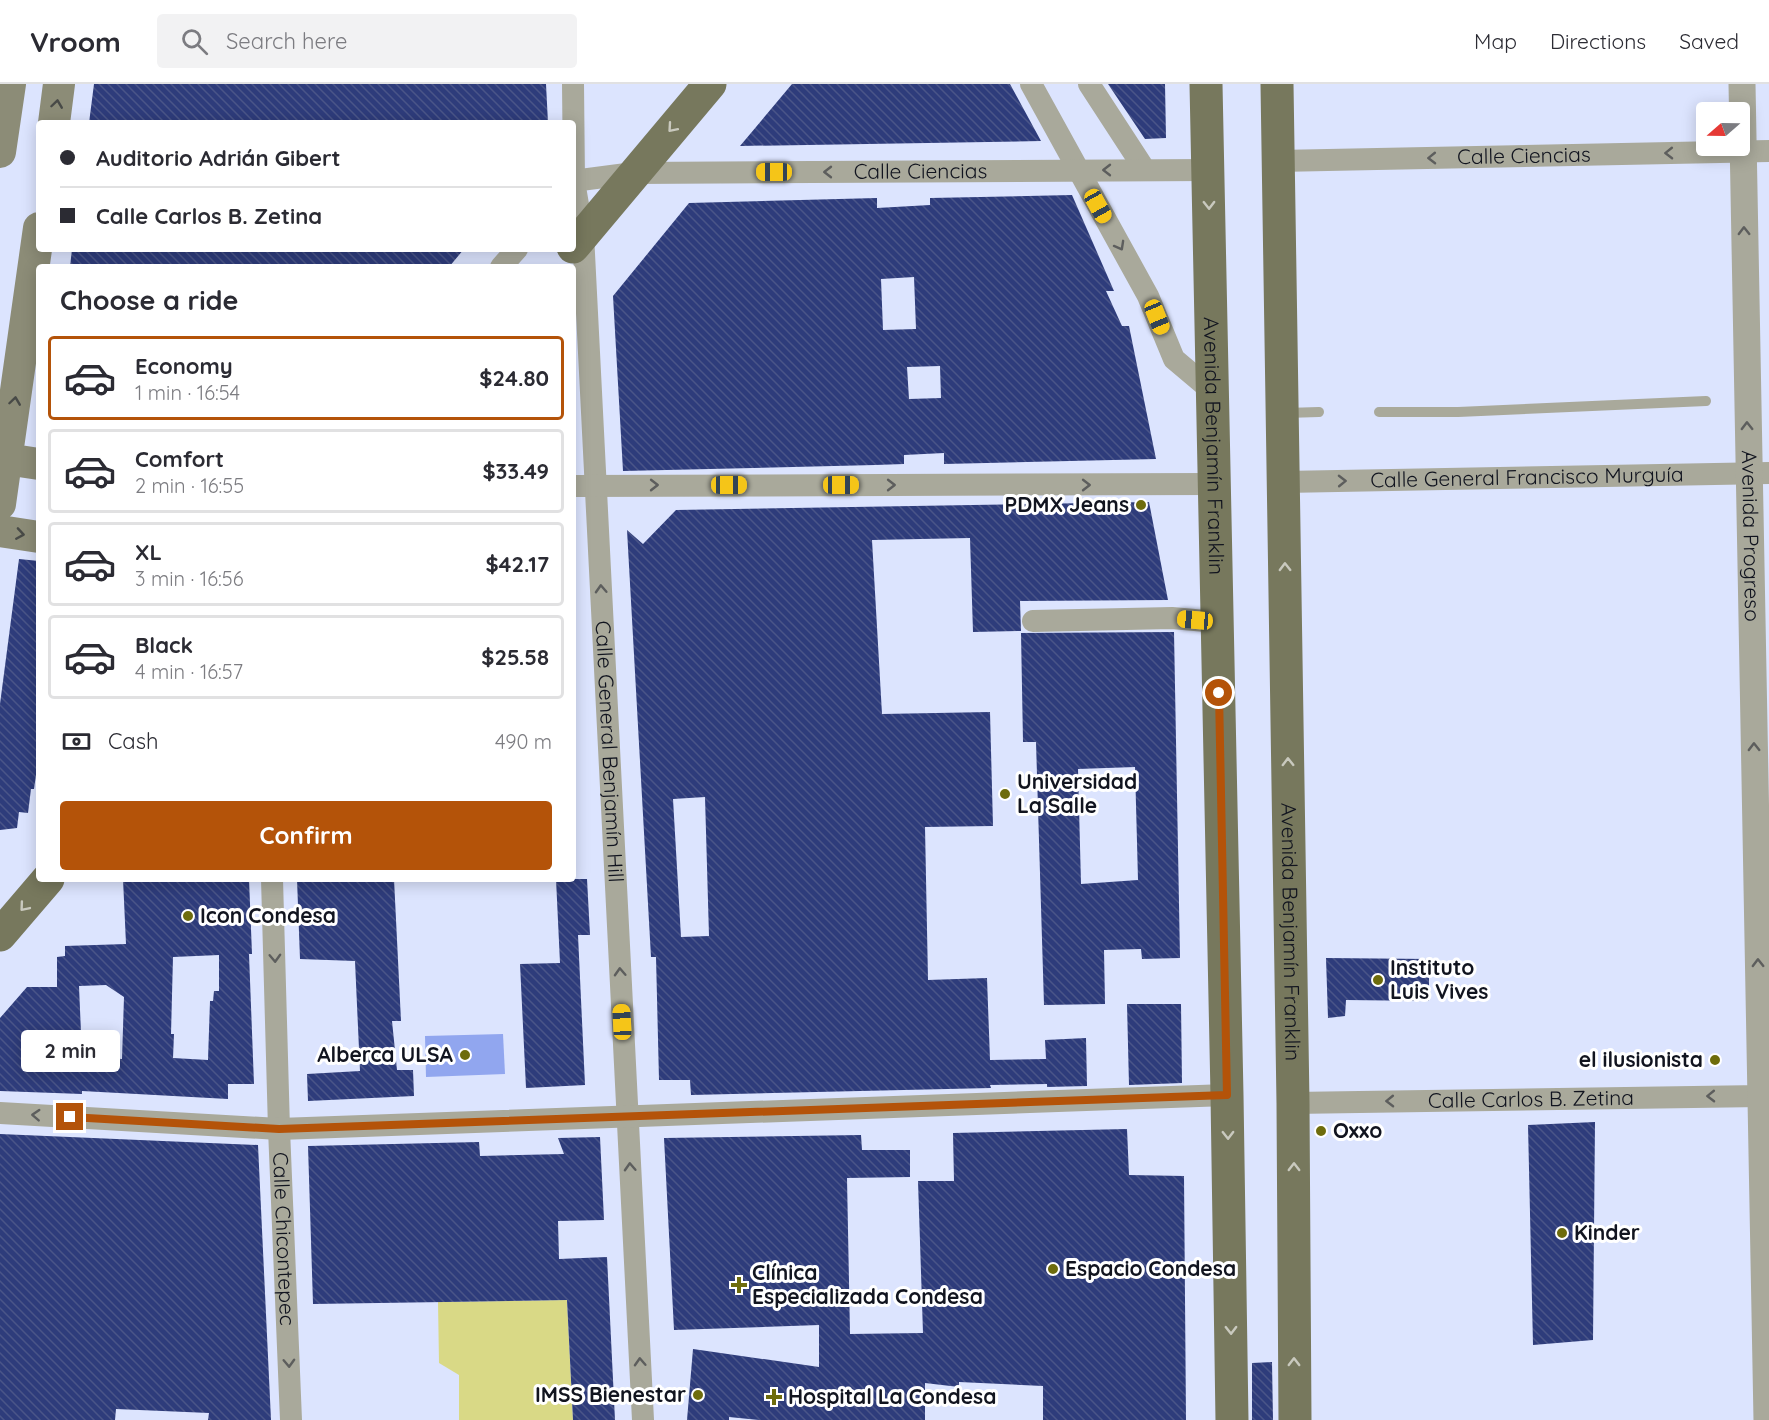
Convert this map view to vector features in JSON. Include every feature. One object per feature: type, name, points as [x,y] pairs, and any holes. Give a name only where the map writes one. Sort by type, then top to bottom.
[{"type":"main road","points":[[1,140],[10,84]]},
{"type":"main road","points":[[54,120],[59,84]]},
{"type":"main road","points":[[576,243],[710,84]]},
{"type":"main road","name":"Avenida Benjamín Franklin","points":[[1206,84],[1232,1420]]},
{"type":"main road","name":"Avenida Benjamín Franklin","points":[[1277,84],[1293,1103],[1295,1420]]},
{"type":"main road","points":[[558,264],[568,252]]},
{"type":"main road","points":[[0,504],[3,459],[31,345],[36,272]]},
{"type":"main road","points":[[3,459],[36,464]]},
{"type":"main road","points":[[0,531],[36,537]]},
{"type":"main road","points":[[0,935],[45,882]]},
{"type":"street","name":"Calle General Benjamín Hill","points":[[573,84],[573,120]]},
{"type":"street","points":[[1030,84],[1148,296],[1174,359],[1212,391]]},
{"type":"street","points":[[1089,84],[1145,170]]},
{"type":"street","name":"Avenida Progreso","points":[[1742,84],[1756,151],[1767,1420]]},
{"type":"street","name":"Calle Ciencias","points":[[1278,160],[1756,151]]},
{"type":"street","name":"Calle Ciencias","points":[[576,181],[634,173],[1208,170]]},
{"type":"street","name":"Calle General Benjamín Hill","points":[[576,243],[584,486],[627,1116],[643,1420]]},
{"type":"street","points":[[504,264],[514,252]]},
{"type":"street","name":"Calle General Francisco Murguía","points":[[1284,482],[1758,473]]},
{"type":"street","points":[[584,486],[1213,484]]},
{"type":"street","points":[[1033,621],[1172,618],[1217,622]]},
{"type":"street","name":"Calle Chicontepec","points":[[272,882],[291,1420]]},
{"type":"street","points":[[0,1113],[279,1129],[1227,1095]]},
{"type":"street","name":"Calle Carlos B. Zetina","points":[[1293,1103],[1765,1095]]},
{"type":"lane","points":[[1379,412],[1458,412],[1706,401]]},
{"type":"lane","points":[[1282,413],[1319,412]]},
{"type":"shaded area","points":[[567,1300],[573,1420],[459,1420],[459,1375],[439,1363],[438,1302]]},
{"type":"water","name":"Alberca ULSA","points":[[503,1034],[505,1074],[426,1077],[425,1036]]},
{"type":"building","points":[[94,84],[546,84],[548,120],[89,120]]},
{"type":"building","points":[[792,84],[1010,84],[1041,141],[740,146]]},
{"type":"building","points":[[1108,84],[1165,84],[1166,138],[1145,139]]},
{"type":"building","points":[[1072,195],[1114,291],[1106,291],[1122,326],[1129,326],[1156,459],[944,464],[944,453],[904,455],[904,464],[623,471],[613,296],[689,203],[877,198],[877,208],[930,205],[930,198]],"holes":[[[914,277],[916,329],[883,330],[881,279]],[[940,366],[941,398],[909,399],[907,367]]]},
{"type":"building","points":[[72,252],[462,252],[452,264],[70,264]]},
{"type":"building","points":[[1149,502],[1168,600],[1020,601],[1021,631],[973,632],[970,538],[872,540],[882,714],[990,712],[993,826],[925,827],[928,980],[987,978],[990,1060],[1046,1059],[1045,1040],[1086,1038],[1087,1086],[990,1085],[991,1088],[691,1095],[690,1080],[659,1080],[656,957],[651,957],[627,530],[643,544],[676,510]],"holes":[[[705,797],[709,936],[681,937],[673,799]]]},
{"type":"building","points":[[19,559],[36,561],[36,775],[34,789],[31,789],[28,813],[19,812],[17,828],[0,830],[0,704]]},
{"type":"building","points":[[1174,632],[1180,958],[1142,959],[1141,949],[1104,950],[1105,1004],[1044,1005],[1036,742],[1023,742],[1021,633]],"holes":[[[1135,767],[1138,880],[1081,884],[1078,769]]]},
{"type":"building","points":[[576,879],[587,879],[590,935],[578,935],[585,1085],[526,1088],[520,964],[560,963],[556,882],[576,882]]},
{"type":"building","points":[[123,882],[249,882],[252,954],[249,954],[254,1084],[228,1084],[228,1099],[82,1091],[82,1094],[0,1091],[0,1018],[27,987],[57,987],[57,957],[65,956],[65,946],[126,944]],"holes":[[[219,955],[219,991],[214,991],[213,1001],[210,1001],[208,1060],[173,1058],[174,1034],[171,1034],[173,957]],[[106,985],[124,997],[122,1059],[82,1056],[79,986]]]},
{"type":"building","points":[[297,882],[394,882],[401,1021],[392,1021],[397,1070],[413,1070],[414,1096],[308,1101],[307,1074],[360,1071],[355,961],[300,959]]},
{"type":"building","name":"Instituto Luis Vives","points":[[1326,958],[1429,959],[1429,1001],[1346,1000],[1345,1016],[1328,1018]]},
{"type":"building","points":[[1127,1004],[1181,1004],[1182,1083],[1129,1085]]},
{"type":"building","name":"Kinder","points":[[1595,1122],[1593,1340],[1533,1345],[1528,1125]]},
{"type":"building","points":[[1127,1129],[1129,1175],[1184,1176],[1186,1420],[1043,1420],[1043,1386],[959,1382],[959,1387],[925,1383],[925,1420],[759,1420],[729,1417],[729,1420],[687,1420],[693,1349],[819,1367],[819,1325],[674,1330],[664,1138],[861,1135],[862,1150],[910,1150],[910,1177],[847,1178],[850,1334],[923,1333],[918,1181],[954,1181],[953,1133]]},
{"type":"building","points":[[0,1134],[258,1145],[271,1420],[208,1420],[209,1413],[116,1409],[115,1420],[0,1420]]},
{"type":"building","points":[[600,1137],[604,1220],[558,1221],[559,1259],[607,1257],[615,1420],[573,1420],[567,1300],[313,1304],[308,1146],[479,1142],[480,1156],[564,1154],[558,1138]]},
{"type":"building","points":[[1272,1362],[1273,1420],[1252,1420],[1252,1363]]},
{"type":"place","name":"PDMX Jeans","points":[[1141,505]]},
{"type":"place","name":"Universidad La Salle","points":[[1005,794]]},
{"type":"place","name":"Icon Condesa","points":[[188,916]]},
{"type":"place","name":"Instituto Luis Vives","points":[[1378,980]]},
{"type":"place","name":"Alberca ULSA","points":[[465,1055]]},
{"type":"place","name":"el ilusionista","points":[[1715,1060]]},
{"type":"place","name":"Oxxo","points":[[1321,1131]]},
{"type":"place","name":"Kinder","points":[[1562,1233]]},
{"type":"place","name":"Espacio Condesa","points":[[1053,1269]]},
{"type":"place","name":"Clínica Especializada Condesa","points":[[739,1285]]},
{"type":"place","name":"IMSS Bienestar","points":[[698,1395]]},
{"type":"place","name":"Hospital La Condesa","points":[[774,1397]]},
{"type":"route","points":[[70,1117],[279,1129],[1227,1095],[1219,693]]}]
